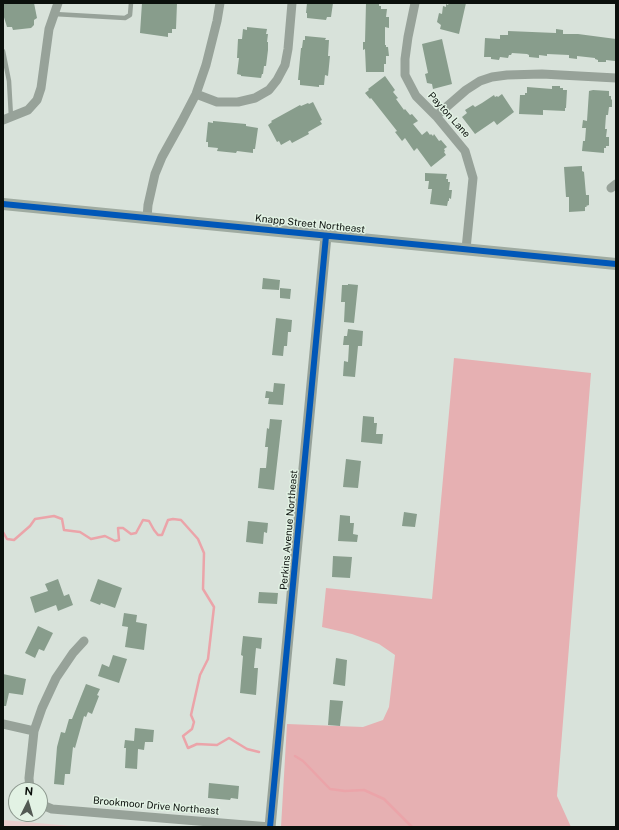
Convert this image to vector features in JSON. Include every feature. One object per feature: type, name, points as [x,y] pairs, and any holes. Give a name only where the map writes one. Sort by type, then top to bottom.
[{"type":"main road","name":"Knapp Street Northeast","points":[[3,204],[616,264]]},
{"type":"street","points":[[7,119],[28,110],[36,100],[41,88],[49,29],[58,3]]},
{"type":"street","points":[[147,218],[148,205],[155,174],[162,157],[196,94],[206,65],[220,3]]},
{"type":"street","points":[[196,94],[217,102],[238,102],[255,98],[268,90],[277,80],[285,65],[292,3]]},
{"type":"street","name":"Payton Lane","points":[[415,3],[406,46],[405,75],[416,96],[436,116],[465,151],[473,178],[466,249]]},
{"type":"street","points":[[436,116],[466,90],[480,81],[492,77],[542,74],[616,78]]},
{"type":"street","name":"Perkins Avenue Northeast","points":[[270,827],[326,236]]},
{"type":"street","points":[[29,782],[34,731],[42,708],[56,678],[73,653],[84,641]]},
{"type":"street","points":[[3,724],[34,731]]},
{"type":"street","name":"Brookmoor Drive Northeast","points":[[48,808],[270,827]]},
{"type":"lane","points":[[54,14],[125,18],[130,15],[131,3]]},
{"type":"lane","points":[[3,51],[10,90],[7,119]]},
{"type":"lane","points":[[3,92],[10,90]]},
{"type":"shaded area","points":[[454,358],[591,373],[557,796],[571,827],[281,827],[287,724],[363,727],[383,720],[389,707],[395,655],[379,644],[352,634],[322,627],[326,588],[432,599]]},
{"type":"shaded area","points":[[3,820],[8,820],[8,822],[83,827],[3,827]]},
{"type":"building","points":[[3,3],[34,3],[37,18],[34,20],[34,25],[31,28],[13,30],[12,27],[7,27],[3,14]]},
{"type":"building","points":[[142,3],[177,3],[176,29],[172,29],[172,33],[168,33],[168,37],[140,33]]},
{"type":"building","points":[[307,3],[333,3],[331,17],[327,17],[326,20],[307,18]]},
{"type":"building","points":[[366,3],[379,3],[381,9],[387,9],[386,17],[389,17],[389,28],[385,27],[385,45],[388,47],[389,56],[386,56],[384,72],[366,72],[365,49],[363,50],[363,42],[365,42]]},
{"type":"building","points":[[449,3],[466,3],[459,34],[440,29],[441,25],[437,22],[439,13],[442,14],[443,6],[446,7],[446,4],[448,5]]},
{"type":"building","points":[[247,27],[267,29],[266,34],[268,34],[268,50],[266,66],[264,66],[261,78],[241,76],[237,74],[239,58],[237,58],[238,39],[242,39],[243,29],[247,30]]},
{"type":"building","points":[[556,29],[563,30],[563,34],[578,34],[616,39],[615,61],[606,60],[606,62],[598,62],[595,58],[577,56],[577,59],[569,58],[569,55],[547,54],[547,56],[539,55],[539,58],[529,57],[527,54],[512,53],[508,58],[500,57],[499,60],[491,59],[491,57],[484,57],[485,38],[500,39],[500,35],[508,35],[508,31],[556,33]]},
{"type":"building","points":[[305,36],[326,38],[325,40],[329,40],[328,56],[330,56],[328,76],[325,75],[324,85],[319,85],[319,87],[300,85],[300,80],[298,80],[301,48],[303,40],[305,40]]},
{"type":"building","points":[[442,39],[452,84],[433,89],[432,84],[427,83],[425,74],[428,73],[422,44]]},
{"type":"building","points":[[385,76],[395,90],[393,92],[398,98],[396,99],[404,110],[405,109],[410,115],[412,114],[418,121],[413,124],[422,135],[427,131],[430,135],[431,134],[433,136],[434,134],[439,141],[441,140],[447,147],[444,149],[446,155],[431,167],[417,148],[414,151],[405,138],[402,141],[395,132],[397,131],[371,98],[370,99],[365,93]]},
{"type":"building","points":[[552,86],[560,86],[563,90],[567,90],[565,111],[543,110],[543,115],[519,114],[520,95],[525,95],[525,93],[527,93],[527,87],[552,89]]},
{"type":"building","points":[[589,91],[609,91],[609,96],[611,96],[612,100],[612,107],[609,107],[608,115],[606,115],[605,129],[607,129],[606,137],[609,137],[609,146],[604,148],[604,153],[582,151],[583,141],[585,141],[586,128],[582,128],[583,120],[587,121]]},
{"type":"building","points":[[502,94],[514,112],[497,125],[494,121],[475,134],[462,117],[467,113],[465,110],[473,105],[475,107],[494,95],[495,97],[498,97]]},
{"type":"building","points":[[313,102],[322,120],[320,121],[322,124],[308,132],[309,134],[292,143],[290,140],[281,145],[279,141],[277,142],[268,125],[272,122],[271,121],[300,105]]},
{"type":"building","points":[[213,121],[246,124],[246,126],[258,128],[253,153],[217,151],[218,148],[208,147],[208,142],[206,142],[208,122],[213,123]]},
{"type":"building","points":[[582,166],[586,195],[589,195],[589,205],[585,207],[585,211],[569,212],[569,197],[566,197],[564,167]]},
{"type":"building","points":[[425,173],[447,174],[446,179],[450,182],[449,190],[452,190],[451,199],[449,198],[447,206],[430,204],[432,189],[428,189],[429,181],[425,181]]},
{"type":"building","points":[[263,278],[280,280],[279,290],[262,289]]},
{"type":"building","points":[[342,285],[358,285],[354,323],[344,322],[345,302],[341,302]]},
{"type":"building","points":[[280,288],[291,289],[290,299],[280,298]]},
{"type":"building","points":[[276,318],[292,320],[291,332],[288,332],[287,346],[284,346],[283,356],[272,355]]},
{"type":"building","points":[[348,329],[363,331],[362,346],[358,346],[355,377],[343,376],[344,361],[348,362],[349,345],[343,345],[344,336],[347,336]]},
{"type":"building","points":[[274,383],[285,384],[283,405],[268,404],[269,398],[265,398],[266,391],[273,392]]},
{"type":"building","points":[[363,416],[374,417],[374,423],[377,423],[376,434],[383,434],[382,444],[361,442]]},
{"type":"building","points":[[270,419],[282,420],[274,490],[258,488],[260,468],[266,468],[268,447],[265,447],[267,428],[269,429]]},
{"type":"building","points":[[346,459],[361,461],[358,488],[343,487]]},
{"type":"building","points":[[404,512],[417,514],[415,527],[402,526]]},
{"type":"building","points":[[340,515],[350,516],[350,523],[354,523],[353,534],[358,535],[357,542],[338,541]]},
{"type":"building","points":[[248,521],[268,523],[267,533],[264,532],[263,544],[246,542]]},
{"type":"building","points":[[333,556],[352,557],[350,578],[332,577]]},
{"type":"building","points":[[58,579],[64,596],[69,594],[73,605],[58,611],[56,605],[35,613],[30,597],[48,591],[45,584]]},
{"type":"building","points":[[98,579],[122,588],[115,608],[90,601]]},
{"type":"building","points":[[259,592],[278,593],[277,604],[258,603]]},
{"type":"building","points":[[124,613],[137,615],[136,622],[147,624],[144,650],[125,647],[128,627],[122,626]]},
{"type":"building","points":[[38,626],[53,633],[44,651],[39,649],[35,658],[25,653]]},
{"type":"building","points":[[243,636],[262,638],[261,649],[256,648],[254,668],[258,668],[256,695],[240,693]]},
{"type":"building","points":[[113,655],[127,659],[119,683],[98,676],[102,664],[109,667]]},
{"type":"building","points":[[336,658],[347,660],[345,686],[333,684]]},
{"type":"building","points":[[3,674],[26,679],[23,695],[9,693],[6,706],[3,706]]},
{"type":"building","points":[[86,684],[100,689],[97,695],[99,696],[92,714],[88,712],[86,717],[84,716],[75,748],[73,747],[70,774],[65,774],[64,785],[54,784],[57,747],[61,732],[65,733],[69,719],[72,719]]},
{"type":"building","points":[[330,700],[343,701],[340,726],[328,725]]},
{"type":"building","points":[[135,728],[154,730],[153,742],[145,742],[144,750],[138,749],[137,769],[125,768],[125,740],[134,741]]},
{"type":"building","points":[[209,783],[239,786],[238,799],[231,798],[230,800],[208,798]]},
{"type":"waterway","points":[[3,532],[7,539],[14,540],[30,526],[35,519],[54,516],[62,519],[64,530],[80,532],[91,539],[105,536],[115,541],[119,540],[118,528],[123,528],[131,534],[136,533],[143,520],[149,521],[158,535],[162,535],[168,520],[181,520],[198,539],[204,553],[203,589],[214,607],[208,659],[200,675],[191,715],[194,722],[192,729],[183,736],[188,748],[197,744],[217,745],[229,738],[247,749],[259,752]]},
{"type":"waterway","points":[[295,756],[303,761],[330,789],[345,791],[364,790],[384,799],[412,827]]},
{"type":"cycle path","points":[[3,204],[616,264]]},
{"type":"cycle path","points":[[270,827],[326,236]]}]
